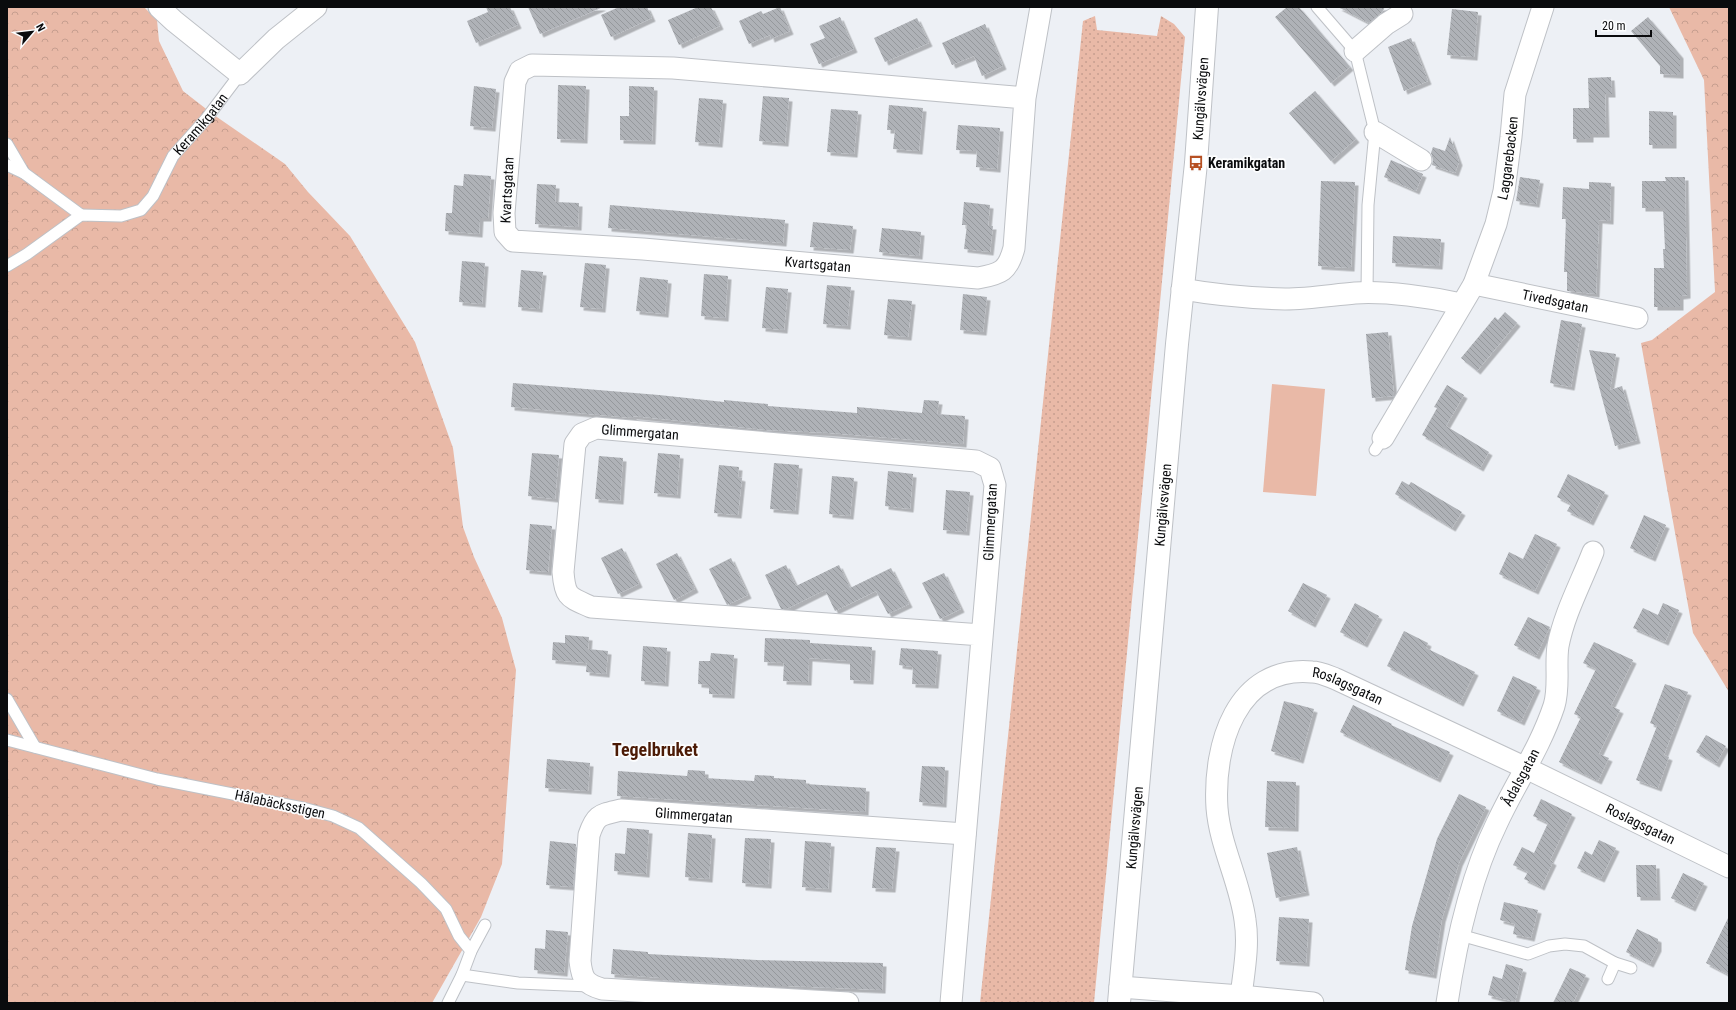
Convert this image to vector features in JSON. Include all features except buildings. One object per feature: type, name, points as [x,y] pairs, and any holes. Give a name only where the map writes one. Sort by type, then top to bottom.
[{"type":"main road","name":"Kungälvsvägen","points":[[1120,995],[1182,290],[1196,163],[1207,7]]},
{"type":"street","points":[[159,7],[174,21],[240,74]]},
{"type":"street","name":"Keramikgatan","points":[[240,74],[276,39],[316,7]]},
{"type":"street","points":[[1042,7],[1054,7]]},
{"type":"street","name":"Kvartsgatan","points":[[1025,98],[673,68],[532,65],[520,71],[515,82],[504,213],[505,232],[513,241],[651,249],[978,278],[995,275],[1004,269],[1010,262],[1014,248],[1025,98],[1042,7]]},
{"type":"street","name":"Laggarebacken","points":[[1379,444],[1474,284],[1496,224],[1504,191],[1515,94],[1543,7]]},
{"type":"street","points":[[1355,51],[1386,24],[1402,14]]},
{"type":"street","points":[[1375,132],[1420,160]]},
{"type":"street","name":"Tivedsgatan","points":[[1474,284],[1637,318]]},
{"type":"street","points":[[1182,290],[1227,296],[1286,299],[1367,293],[1436,298],[1461,304]]},
{"type":"street","name":"Glimmergatan","points":[[951,1003],[995,485],[990,468],[976,461],[596,428],[582,434],[575,444],[563,572],[564,588],[571,598],[591,607],[982,635]]},
{"type":"street","name":"Ådalsgatan","points":[[1447,1003],[1454,957],[1477,873],[1496,823],[1526,768],[1545,729],[1554,704],[1558,647],[1565,623],[1592,552]]},
{"type":"street","name":"Roslagsgatan","points":[[1241,996],[1246,954],[1245,920],[1226,850],[1217,808],[1218,769],[1224,738],[1236,709],[1254,689],[1270,677],[1296,671],[1314,672],[1336,679],[1526,768],[1729,867]]},
{"type":"street","name":"Glimmergatan","points":[[590,986],[581,975],[580,961],[590,835],[593,823],[601,815],[621,810],[965,834]]},
{"type":"street","points":[[590,986],[602,990],[848,1003]]},
{"type":"street","points":[[1120,995],[1241,996],[1313,1003]]},
{"type":"lane","points":[[1318,7],[1355,51],[1375,132],[1368,205],[1367,293]]},
{"type":"lane","name":"Keramikgatan","points":[[81,215],[122,216],[141,210],[153,196],[173,156],[206,119],[240,74]]},
{"type":"lane","points":[[7,144],[24,173]]},
{"type":"lane","points":[[7,165],[24,173],[81,215],[27,254],[7,266]]},
{"type":"lane","points":[[7,699],[35,747]]},
{"type":"lane","name":"Hålabäcksstigen","points":[[7,740],[157,779],[304,808],[333,816],[358,828],[421,884],[446,909],[459,936],[471,951]]},
{"type":"lane","points":[[448,1003],[462,976],[471,951],[484,925]]},
{"type":"lane","points":[[1460,935],[1528,954],[1549,946],[1565,944],[1584,946],[1615,964],[1631,968]]},
{"type":"lane","points":[[1608,979],[1615,964]]},
{"type":"lane","points":[[462,976],[518,983],[590,986]]},
{"type":"green space","points":[[7,7],[144,7],[157,20],[159,41],[183,91],[214,115],[285,164],[308,192],[350,236],[415,342],[453,448],[463,527],[474,557],[502,618],[516,670],[502,864],[481,917],[432,1003],[7,1003]]},
{"type":"green space","points":[[1669,7],[1729,7],[1729,692],[1693,633],[1641,343],[1652,340],[1715,292],[1704,80]]},
{"type":"green space","points":[[1095,16],[1097,30],[1157,36],[1161,16],[1174,24],[1185,37],[1094,1003],[980,1003],[1083,21]]},
{"type":"green space","points":[[1272,384],[1325,389],[1316,496],[1263,492]]},
{"type":"place","name":"Keramikgatan","points":[[1196,163]]},
{"type":"district","name":"Tegelbruket","points":[[655,750]]}]
